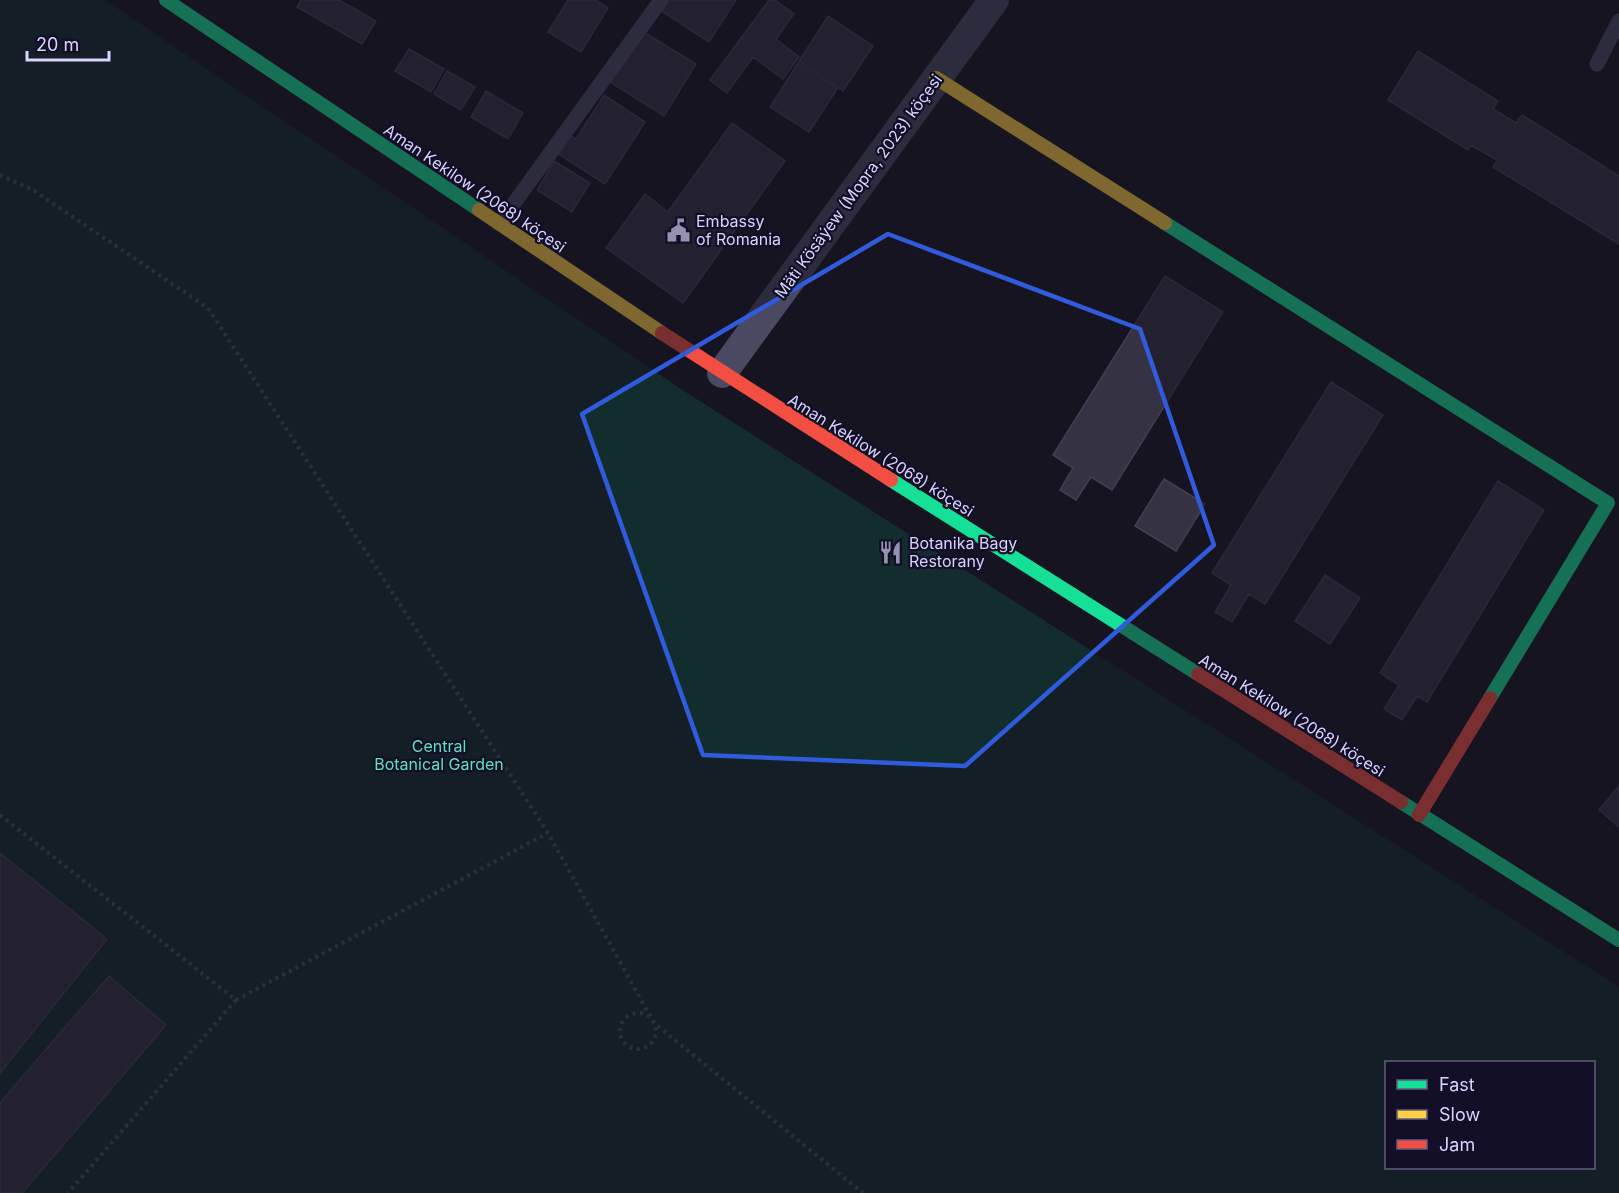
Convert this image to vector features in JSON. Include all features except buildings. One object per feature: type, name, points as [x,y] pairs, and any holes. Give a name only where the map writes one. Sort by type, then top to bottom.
[{"type":"street","name":"Aman Kekilow (2068) köçesi","points":[[166,0],[722,373],[1619,940]]},
{"type":"street","name":"Mäti Kösäýew (Mopra, 2023) köçesi","points":[[722,373],[994,0]]},
{"type":"street","points":[[936,78],[1608,503],[1419,815]]},
{"type":"lane","points":[[499,225],[661,0]]},
{"type":"lane","points":[[1597,64],[1619,21]]},
{"type":"path","points":[[0,175],[33,190],[208,308],[548,833],[654,1023],[656,1033],[654,1039],[646,1047],[634,1049],[624,1043],[620,1038],[622,1020],[632,1013],[644,1013],[654,1023],[863,1193]]},
{"type":"path","points":[[0,815],[236,999]]},
{"type":"path","points":[[68,1193],[236,999],[548,833]]},
{"type":"highlighted area","points":[[888,234],[1140,329],[1214,545],[965,766],[703,755],[582,414]]},
{"type":"green space","name":"Central Botanical Garden","points":[[0,0],[105,0],[681,389],[1619,987],[1619,1193],[0,1193]]},
{"type":"traffic: fast","points":[[166,0],[479,210]]},
{"type":"traffic: fast","points":[[1165,223],[1608,503],[1490,698]]},
{"type":"traffic: fast","points":[[891,480],[1198,674]]},
{"type":"traffic: fast","points":[[1401,802],[1619,940]]},
{"type":"traffic: slow","points":[[936,78],[1165,223]]},
{"type":"traffic: slow","points":[[479,210],[662,333]]},
{"type":"traffic: jam","points":[[662,333],[891,480]]},
{"type":"traffic: jam","points":[[1198,674],[1401,802]]},
{"type":"traffic: jam","points":[[1419,815],[1490,698]]},
{"type":"place","name":"Embassy of Romania","points":[[678,230]]},
{"type":"place","name":"Botanika Bagy Restorany","points":[[891,552]]}]
